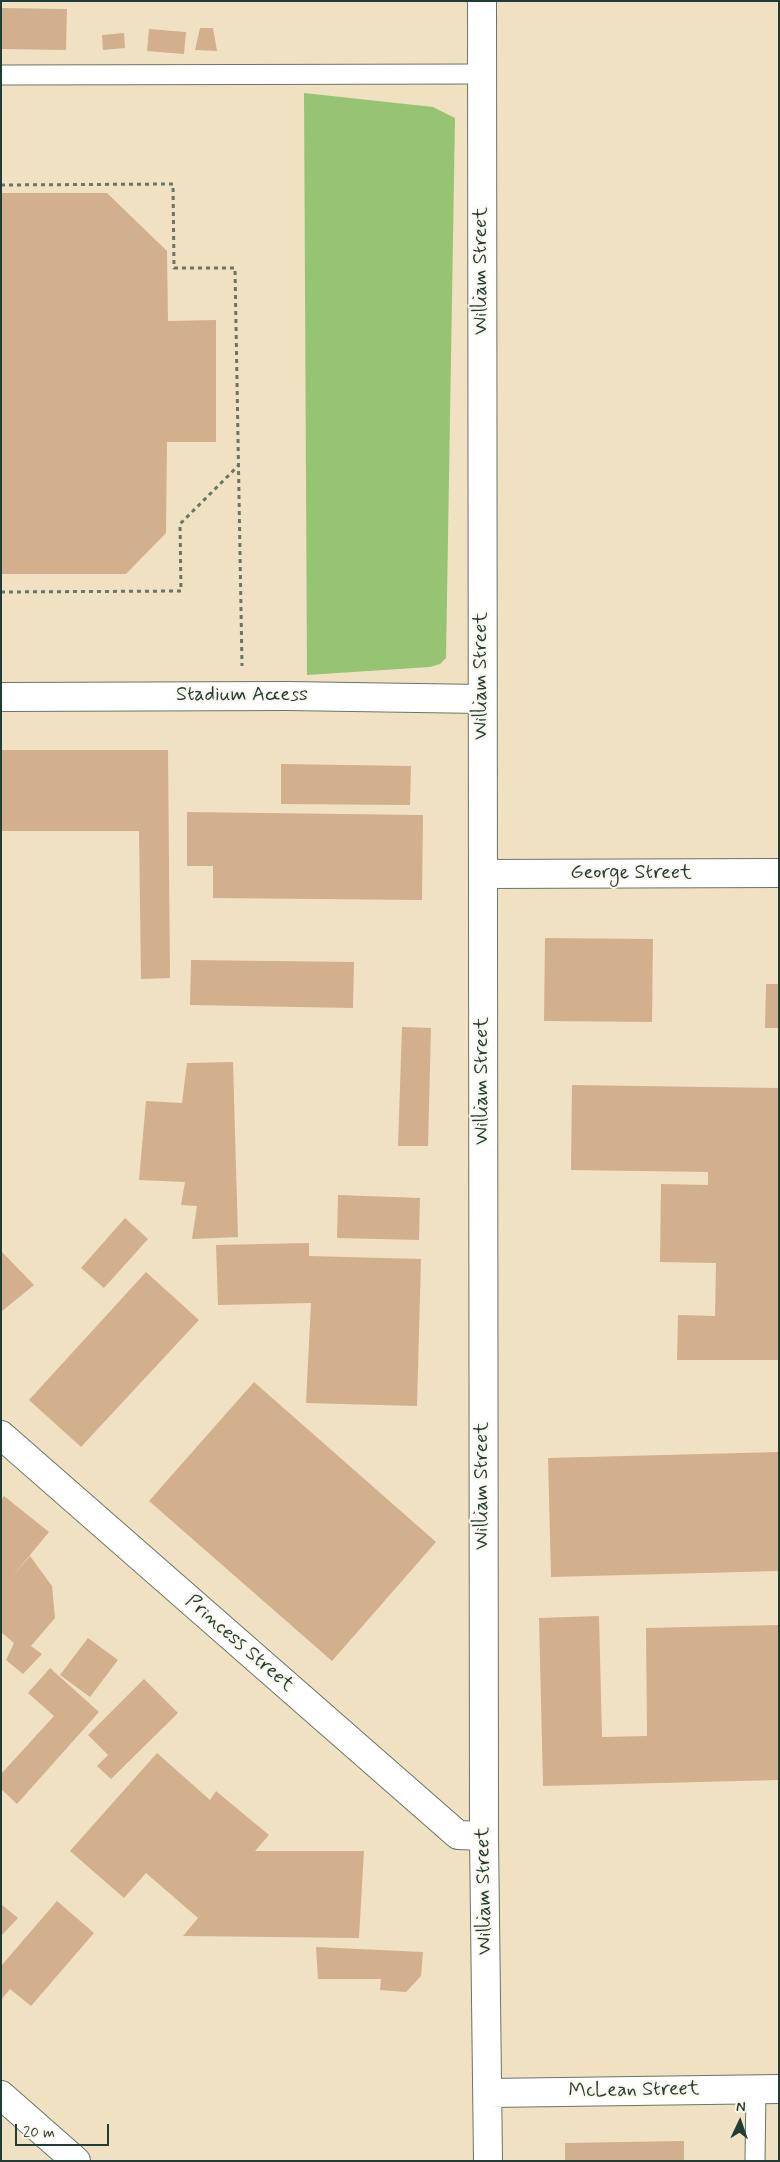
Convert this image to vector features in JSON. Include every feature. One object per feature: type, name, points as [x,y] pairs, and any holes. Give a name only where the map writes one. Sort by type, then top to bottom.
[{"type":"street","name":"William Street","points":[[482,1],[484,1836],[489,2094],[488,2161]]},
{"type":"street","name":"Stadium Access","points":[[1,697],[242,696],[482,699]]},
{"type":"street","name":"George Street","points":[[483,874],[779,873]]},
{"type":"street","name":"Princess Street","points":[[1,1435],[458,1836],[484,1836]]},
{"type":"street","name":"McLean Street","points":[[489,2094],[768,2090]]},
{"type":"street","points":[[1,2095],[76,2161]]},
{"type":"lane","points":[[1,75],[482,74]]},
{"type":"lane","points":[[755,2161],[768,2090]]},
{"type":"path","points":[[1,185],[173,184],[174,268],[235,268],[242,696]]},
{"type":"path","points":[[1,592],[182,591],[180,524],[239,466]]},
{"type":"green space","points":[[304,93],[433,107],[455,118],[446,658],[440,664],[430,667],[307,675]]},
{"type":"building","points":[[1,8],[67,9],[66,50],[1,49]]},
{"type":"building","points":[[200,28],[213,28],[217,51],[195,50]]},
{"type":"building","points":[[149,29],[186,32],[184,54],[147,51]]},
{"type":"building","points":[[124,33],[125,48],[103,50],[102,35]]},
{"type":"building","points":[[1,193],[107,193],[167,251],[168,321],[216,320],[216,442],[167,442],[166,533],[126,574],[1,574]]},
{"type":"building","points":[[1,750],[168,750],[170,978],[141,979],[139,831],[1,831]]},
{"type":"building","points":[[281,764],[411,766],[410,805],[281,804]]},
{"type":"building","points":[[187,812],[423,815],[422,900],[213,898],[213,866],[187,866]]},
{"type":"building","points":[[545,938],[653,939],[652,1022],[544,1021]]},
{"type":"building","points":[[191,960],[354,962],[353,1008],[190,1005]]},
{"type":"building","points":[[766,984],[779,984],[779,1028],[765,1028]]},
{"type":"building","points":[[402,1027],[431,1028],[428,1146],[398,1146]]},
{"type":"building","points":[[233,1062],[238,1237],[192,1239],[197,1206],[181,1205],[185,1182],[139,1180],[146,1101],[182,1103],[187,1063]]},
{"type":"building","points":[[572,1085],[779,1088],[779,1360],[677,1360],[678,1315],[715,1316],[716,1263],[660,1262],[661,1184],[708,1185],[708,1172],[571,1170]]},
{"type":"building","points":[[338,1195],[420,1198],[419,1240],[337,1238]]},
{"type":"building","points":[[125,1218],[148,1239],[104,1288],[81,1268]]},
{"type":"building","points":[[309,1243],[309,1256],[421,1259],[417,1406],[306,1403],[311,1303],[218,1305],[216,1245]]},
{"type":"building","points":[[1,1251],[34,1285],[1,1312]]},
{"type":"building","points":[[146,1272],[199,1320],[81,1447],[29,1400]]},
{"type":"building","points":[[254,1382],[436,1542],[332,1661],[149,1501]]},
{"type":"building","points":[[779,1452],[779,1571],[551,1577],[548,1458]]},
{"type":"building","points":[[4,1496],[49,1532],[11,1578],[30,1556],[52,1586],[55,1618],[31,1646],[42,1654],[23,1674],[6,1660],[14,1643],[1,1632],[1,1500]]},
{"type":"building","points":[[599,1616],[602,1737],[647,1736],[646,1628],[779,1625],[779,1780],[543,1786],[539,1618]]},
{"type":"building","points":[[88,1638],[118,1660],[90,1697],[60,1675]]},
{"type":"building","points":[[50,1668],[99,1712],[17,1804],[1,1789],[1,1774],[54,1716],[28,1693]]},
{"type":"building","points":[[144,1679],[178,1713],[111,1779],[97,1766],[108,1755],[88,1735]]},
{"type":"building","points":[[157,1753],[210,1800],[216,1791],[269,1835],[255,1851],[364,1851],[359,1938],[183,1936],[198,1918],[146,1873],[124,1898],[70,1851]]},
{"type":"building","points":[[57,1901],[94,1933],[31,2006],[10,1989],[1,2000],[1,1966]]},
{"type":"building","points":[[1,1904],[18,1918],[1,1936]]},
{"type":"building","points":[[316,1947],[423,1952],[421,1976],[406,1992],[380,1990],[381,1979],[318,1979]]},
{"type":"building","points":[[684,2141],[684,2161],[565,2161],[565,2143]]}]
